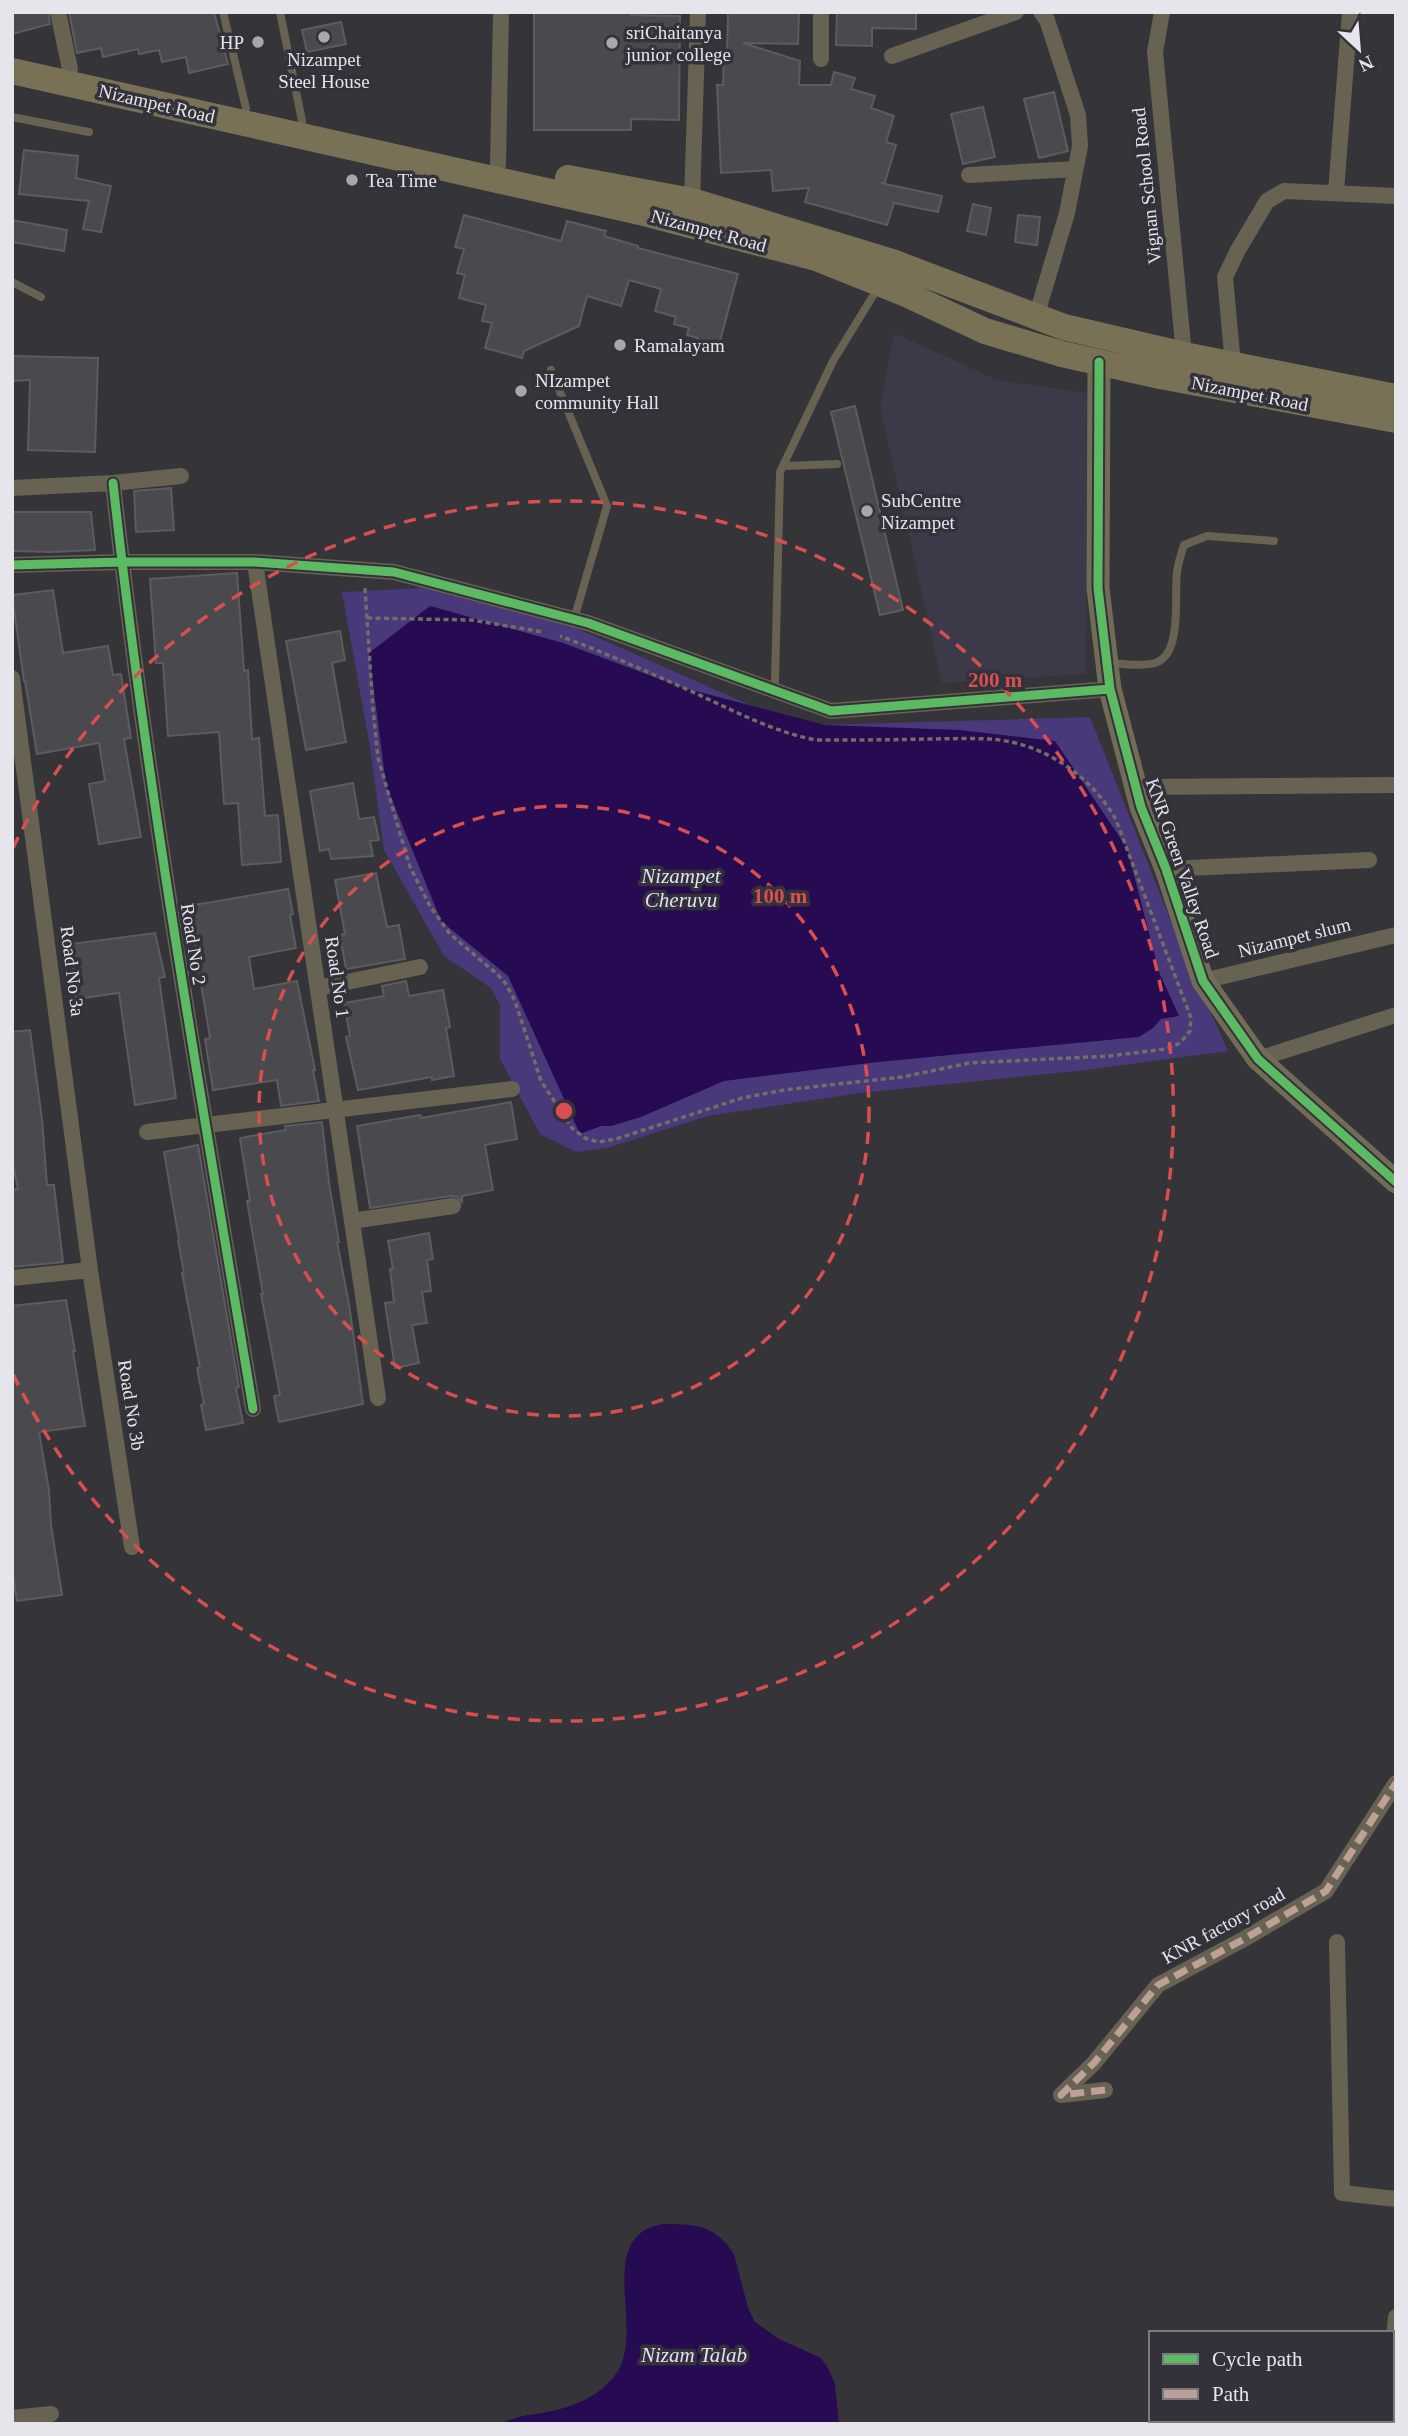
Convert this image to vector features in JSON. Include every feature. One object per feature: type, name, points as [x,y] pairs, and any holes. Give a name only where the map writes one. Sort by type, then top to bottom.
[{"type":"main road","name":"Nizampet Road","points":[[12,59],[70,69],[816,258],[985,331],[1062,354],[1160,376],[1396,420]]},
{"type":"main road","name":"Nizampet Road","points":[[12,71],[258,116],[302,121],[498,165],[692,201],[892,262],[1063,327],[1185,355],[1396,397]]},
{"type":"main road","points":[[958,318],[971,292]]},
{"type":"street","points":[[58,12],[70,69]]},
{"type":"street","points":[[498,165],[501,12]]},
{"type":"street","points":[[692,201],[698,12]]},
{"type":"street","points":[[821,12],[821,59]]},
{"type":"street","points":[[892,56],[1016,12]]},
{"type":"street","points":[[1036,317],[1067,213],[1080,146],[1078,115],[1047,20],[1041,12]]},
{"type":"street","name":"Vignan School Road","points":[[1162,12],[1154,52],[1185,355]]},
{"type":"street","points":[[1336,192],[1350,12]]},
{"type":"street","points":[[969,175],[1075,169]]},
{"type":"street","points":[[1233,365],[1225,277],[1267,201],[1284,191],[1396,196]]},
{"type":"street","name":"KNR Green Valley Road","points":[[1099,362],[1098,588],[1110,689],[1141,807],[1166,869],[1203,981],[1258,1059],[1396,1182]]},
{"type":"street","points":[[12,488],[113,483],[181,476]]},
{"type":"street","name":"Road No 2","points":[[113,483],[121,562],[167,887],[253,1409]]},
{"type":"street","points":[[12,565],[256,562],[394,572],[575,620],[831,711],[1110,689]]},
{"type":"street","name":"Road No 1","points":[[256,562],[378,1398]]},
{"type":"street","name":"Road No 3a","points":[[12,678],[90,1270]]},
{"type":"street","points":[[1136,786],[1396,785]]},
{"type":"street","points":[[1166,869],[1369,860]]},
{"type":"street","name":"Nizampet slum","points":[[1203,981],[1396,935]]},
{"type":"street","points":[[318,988],[421,967]]},
{"type":"street","points":[[1258,1059],[1396,1015]]},
{"type":"street","points":[[147,1132],[512,1089]]},
{"type":"street","points":[[352,1221],[453,1206]]},
{"type":"street","points":[[12,1278],[90,1270]]},
{"type":"street","name":"Road No 3b","points":[[90,1270],[132,1547]]},
{"type":"street","name":"KNR factory road","points":[[1105,2090],[1061,2095],[1094,2063],[1158,1986],[1326,1891],[1396,1783]]},
{"type":"street","points":[[1338,1942],[1342,2193],[1396,2199]]},
{"type":"street","points":[[1394,2338],[1396,2317]]},
{"type":"street","points":[[12,2418],[51,2414]]},
{"type":"lane","points":[[223,12],[258,116]]},
{"type":"lane","points":[[280,12],[302,121]]},
{"type":"lane","points":[[12,117],[89,132]]},
{"type":"lane","points":[[12,282],[41,297]]},
{"type":"lane","points":[[775,682],[780,472],[833,361],[881,284]]},
{"type":"lane","points":[[551,370],[607,506],[575,620]]},
{"type":"lane","points":[[783,466],[837,464]]},
{"type":"lane","points":[[1108,663],[1154,663],[1165,658],[1173,640],[1177,573],[1184,545],[1206,536],[1274,541]]},
{"type":"path","points":[[364,570],[367,618],[373,710],[378,758],[410,867],[430,905],[450,934],[506,984],[541,1081],[572,1128],[585,1138],[598,1142],[616,1139],[742,1098],[783,1090],[902,1077],[969,1063],[1110,1056],[1166,1049],[1180,1043],[1190,1031],[1191,1018],[1116,820],[1092,786],[1071,768],[1049,755],[1022,745],[991,739],[816,740],[799,737],[742,715],[613,656],[551,633],[472,620],[367,618]]},
{"type":"shaded area","points":[[894,333],[997,380],[1087,393],[1086,674],[942,683],[880,407]]},
{"type":"shaded area","name":"Nizampet Cheruvu","points":[[423,588],[576,628],[759,709],[819,725],[1090,717],[1180,944],[1228,1051],[1086,1070],[860,1093],[708,1116],[607,1148],[576,1152],[540,1134],[500,1059],[500,1005],[491,988],[444,956],[384,850],[370,747],[342,592]]},
{"type":"water","name":"Nizampet Cheruvu","points":[[430,606],[563,643],[684,688],[825,725],[959,730],[1055,741],[1127,848],[1159,972],[1179,1016],[1161,1019],[1139,1037],[878,1062],[724,1081],[641,1117],[580,1134],[508,976],[441,921],[386,785],[369,653]]},
{"type":"water","name":"Nizam Talab","points":[[662,2224],[684,2224],[703,2228],[727,2244],[734,2254],[748,2308],[755,2322],[779,2339],[821,2358],[829,2370],[835,2384],[839,2424],[501,2424],[517,2417],[574,2404],[599,2391],[613,2378],[622,2362],[626,2343],[624,2281],[631,2245],[642,2232]]},
{"type":"building","points":[[12,12],[48,12],[50,24],[12,34]]},
{"type":"building","points":[[69,12],[214,12],[228,64],[189,73],[186,57],[162,62],[159,50],[139,54],[138,49],[103,57],[101,48],[77,53]]},
{"type":"building","name":"sriChaitanya junior college","points":[[534,12],[631,12],[631,15],[680,16],[679,120],[631,119],[631,130],[534,130]]},
{"type":"building","points":[[728,12],[799,12],[798,44],[743,43],[800,61],[799,85],[831,85],[834,72],[855,78],[851,89],[875,96],[871,108],[894,116],[886,142],[896,145],[885,182],[881,183],[942,196],[938,212],[894,203],[887,225],[805,202],[809,188],[773,191],[771,170],[721,173],[717,85],[723,85]]},
{"type":"building","points":[[837,12],[916,12],[916,29],[872,28],[872,46],[836,45]]},
{"type":"building","name":"Nizampet Steel House","points":[[341,22],[346,44],[307,52],[302,30]]},
{"type":"building","points":[[1054,92],[1068,151],[1039,158],[1024,99]]},
{"type":"building","points":[[983,107],[995,157],[963,164],[951,114]]},
{"type":"building","points":[[24,150],[78,156],[76,178],[111,186],[101,232],[83,229],[89,201],[19,194]]},
{"type":"building","points":[[973,204],[991,208],[986,235],[967,231]]},
{"type":"building","points":[[464,215],[561,241],[567,221],[606,231],[604,236],[638,248],[738,274],[717,352],[696,347],[698,338],[687,335],[689,328],[674,324],[676,317],[655,311],[661,289],[629,280],[621,306],[587,296],[579,326],[524,351],[522,358],[485,348],[492,323],[482,321],[486,305],[459,298],[465,275],[457,273],[464,249],[455,247]]},
{"type":"building","points":[[1018,215],[1040,217],[1037,245],[1015,242]]},
{"type":"building","points":[[12,220],[67,230],[64,251],[12,242]]},
{"type":"building","points":[[12,356],[98,358],[95,452],[28,450],[30,380],[12,381]]},
{"type":"building","name":"SubCentre Nizampet","points":[[855,406],[903,610],[880,615],[831,412]]},
{"type":"building","points":[[171,488],[174,530],[136,532],[134,491]]},
{"type":"building","points":[[12,512],[91,512],[95,550],[12,551]]},
{"type":"building","points":[[237,573],[244,671],[248,670],[252,739],[259,738],[265,816],[278,815],[281,862],[242,865],[238,803],[224,804],[219,732],[168,736],[163,663],[156,663],[150,579]]},
{"type":"building","points":[[53,590],[63,653],[108,646],[113,675],[121,674],[131,738],[124,739],[141,837],[99,844],[89,784],[105,781],[99,743],[37,754],[12,595]]},
{"type":"building","points":[[340,631],[345,660],[332,663],[346,742],[306,750],[286,641]]},
{"type":"building","points":[[353,783],[359,819],[374,817],[379,840],[370,841],[373,856],[331,859],[329,849],[320,851],[310,791]]},
{"type":"building","points":[[376,873],[387,927],[399,925],[405,959],[346,969],[340,935],[345,934],[335,880]]},
{"type":"building","points":[[288,889],[296,948],[249,957],[254,989],[297,981],[319,1101],[281,1106],[277,1080],[213,1090],[205,1039],[210,1038],[188,906]]},
{"type":"building","points":[[155,933],[165,977],[159,978],[176,1098],[135,1105],[119,993],[76,999],[71,944]]},
{"type":"building","points":[[406,981],[409,996],[443,990],[450,1027],[446,1028],[454,1076],[432,1080],[432,1077],[358,1090],[346,1037],[350,1036],[344,1003],[384,996],[382,986]]},
{"type":"building","points":[[30,1030],[42,1119],[47,1185],[54,1185],[63,1262],[12,1267],[12,1190],[18,1189],[12,1160],[12,1032]]},
{"type":"building","points":[[511,1102],[517,1139],[485,1145],[493,1190],[462,1196],[462,1202],[451,1196],[370,1208],[357,1126]]},
{"type":"building","points":[[322,1122],[337,1242],[363,1404],[279,1422],[274,1396],[280,1395],[261,1294],[240,1138],[286,1130],[285,1126]]},
{"type":"building","points":[[198,1145],[243,1423],[206,1430],[197,1368],[200,1368],[182,1273],[164,1152]]},
{"type":"building","points":[[429,1233],[433,1259],[427,1260],[431,1291],[422,1292],[427,1323],[412,1325],[419,1363],[395,1368],[385,1303],[394,1302],[390,1269],[393,1269],[388,1241]]},
{"type":"building","points":[[66,1300],[85,1426],[39,1432],[62,1595],[17,1601],[12,1568],[12,1306]]},
{"type":"marked path","points":[[1105,2090],[1061,2095],[1094,2063],[1158,1985],[1326,1891],[1396,1783]]},
{"type":"cycle path","points":[[1099,362],[1098,588],[1110,689],[1141,807],[1166,869],[1203,981],[1258,1059],[1396,1182]]},
{"type":"cycle path","points":[[113,483],[159,831],[253,1409]]},
{"type":"cycle path","points":[[12,565],[255,562],[394,572],[588,623],[831,711],[1110,689]]},
{"type":"place","name":"Nizampet Steel House","points":[[324,37]]},
{"type":"place","name":"HP","points":[[258,42]]},
{"type":"place","name":"sriChaitanya junior college","points":[[612,43]]},
{"type":"place","name":"Tea Time","points":[[352,180]]},
{"type":"place","name":"Ramalayam","points":[[620,345]]},
{"type":"place","name":"NIzampet community Hall","points":[[521,391]]},
{"type":"place","name":"SubCentre Nizampet","points":[[867,511]]}]
